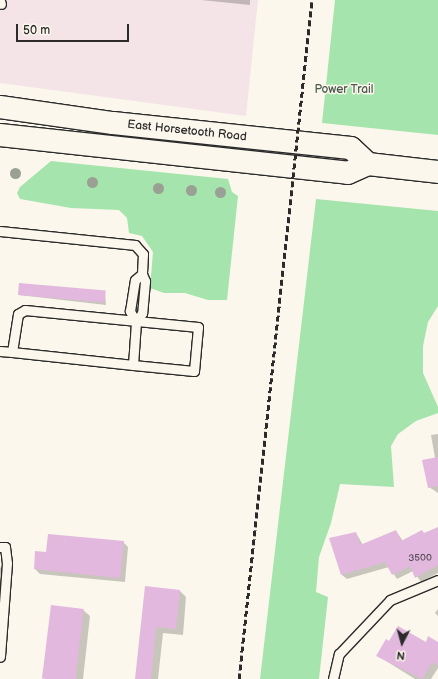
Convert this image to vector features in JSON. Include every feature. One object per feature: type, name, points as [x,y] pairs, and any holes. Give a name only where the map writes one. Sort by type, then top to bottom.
[{"type":"main road","name":"East Horsetooth Road","points":[[0,107],[113,123],[351,148],[368,164],[348,174],[0,135]]},
{"type":"main road","points":[[368,164],[438,172]]},
{"type":"lane","points":[[0,231],[135,244],[143,254],[142,274],[135,280],[130,311],[136,322],[133,365]]},
{"type":"lane","points":[[0,351],[194,370],[198,327],[25,310],[18,314],[14,325],[12,352]]},
{"type":"lane","points":[[0,547],[5,547],[7,563],[0,658]]},
{"type":"lane","points":[[333,679],[339,654],[390,600],[438,580]]},
{"type":"shaded area","points":[[0,0],[258,0],[246,116],[0,83]]},
{"type":"green space","name":"Power Trail","points":[[335,0],[438,0],[438,135],[322,123]]},
{"type":"green space","points":[[51,161],[228,179],[232,192],[238,196],[227,300],[208,300],[185,293],[164,293],[150,288],[153,252],[142,236],[129,233],[127,218],[119,210],[71,208],[20,199],[17,193],[20,187]]},
{"type":"green space","points":[[316,199],[438,211],[438,306],[428,322],[423,346],[423,373],[438,407],[438,413],[416,421],[398,434],[391,446],[394,487],[340,484],[331,523],[319,557],[316,592],[328,597],[319,679],[260,679]]},
{"type":"building","points":[[19,283],[106,291],[105,303],[18,295]]},
{"type":"building","points":[[438,457],[438,486],[428,488],[422,460]]},
{"type":"building","points":[[438,527],[438,565],[415,578],[410,566],[392,575],[385,562],[341,575],[329,538],[356,532],[360,545],[396,530],[401,541],[422,530],[424,533]]},
{"type":"building","points":[[48,534],[124,541],[120,578],[34,569],[35,551],[46,552]]},
{"type":"building","points":[[145,586],[180,590],[176,629],[156,627],[151,679],[135,679]]},
{"type":"building","points":[[51,605],[84,609],[75,679],[42,678]]},
{"type":"building","points":[[398,626],[426,642],[428,636],[438,642],[438,666],[432,662],[422,679],[376,656],[386,639],[389,641]]},
{"type":"railway","points":[[239,679],[312,0]]}]
